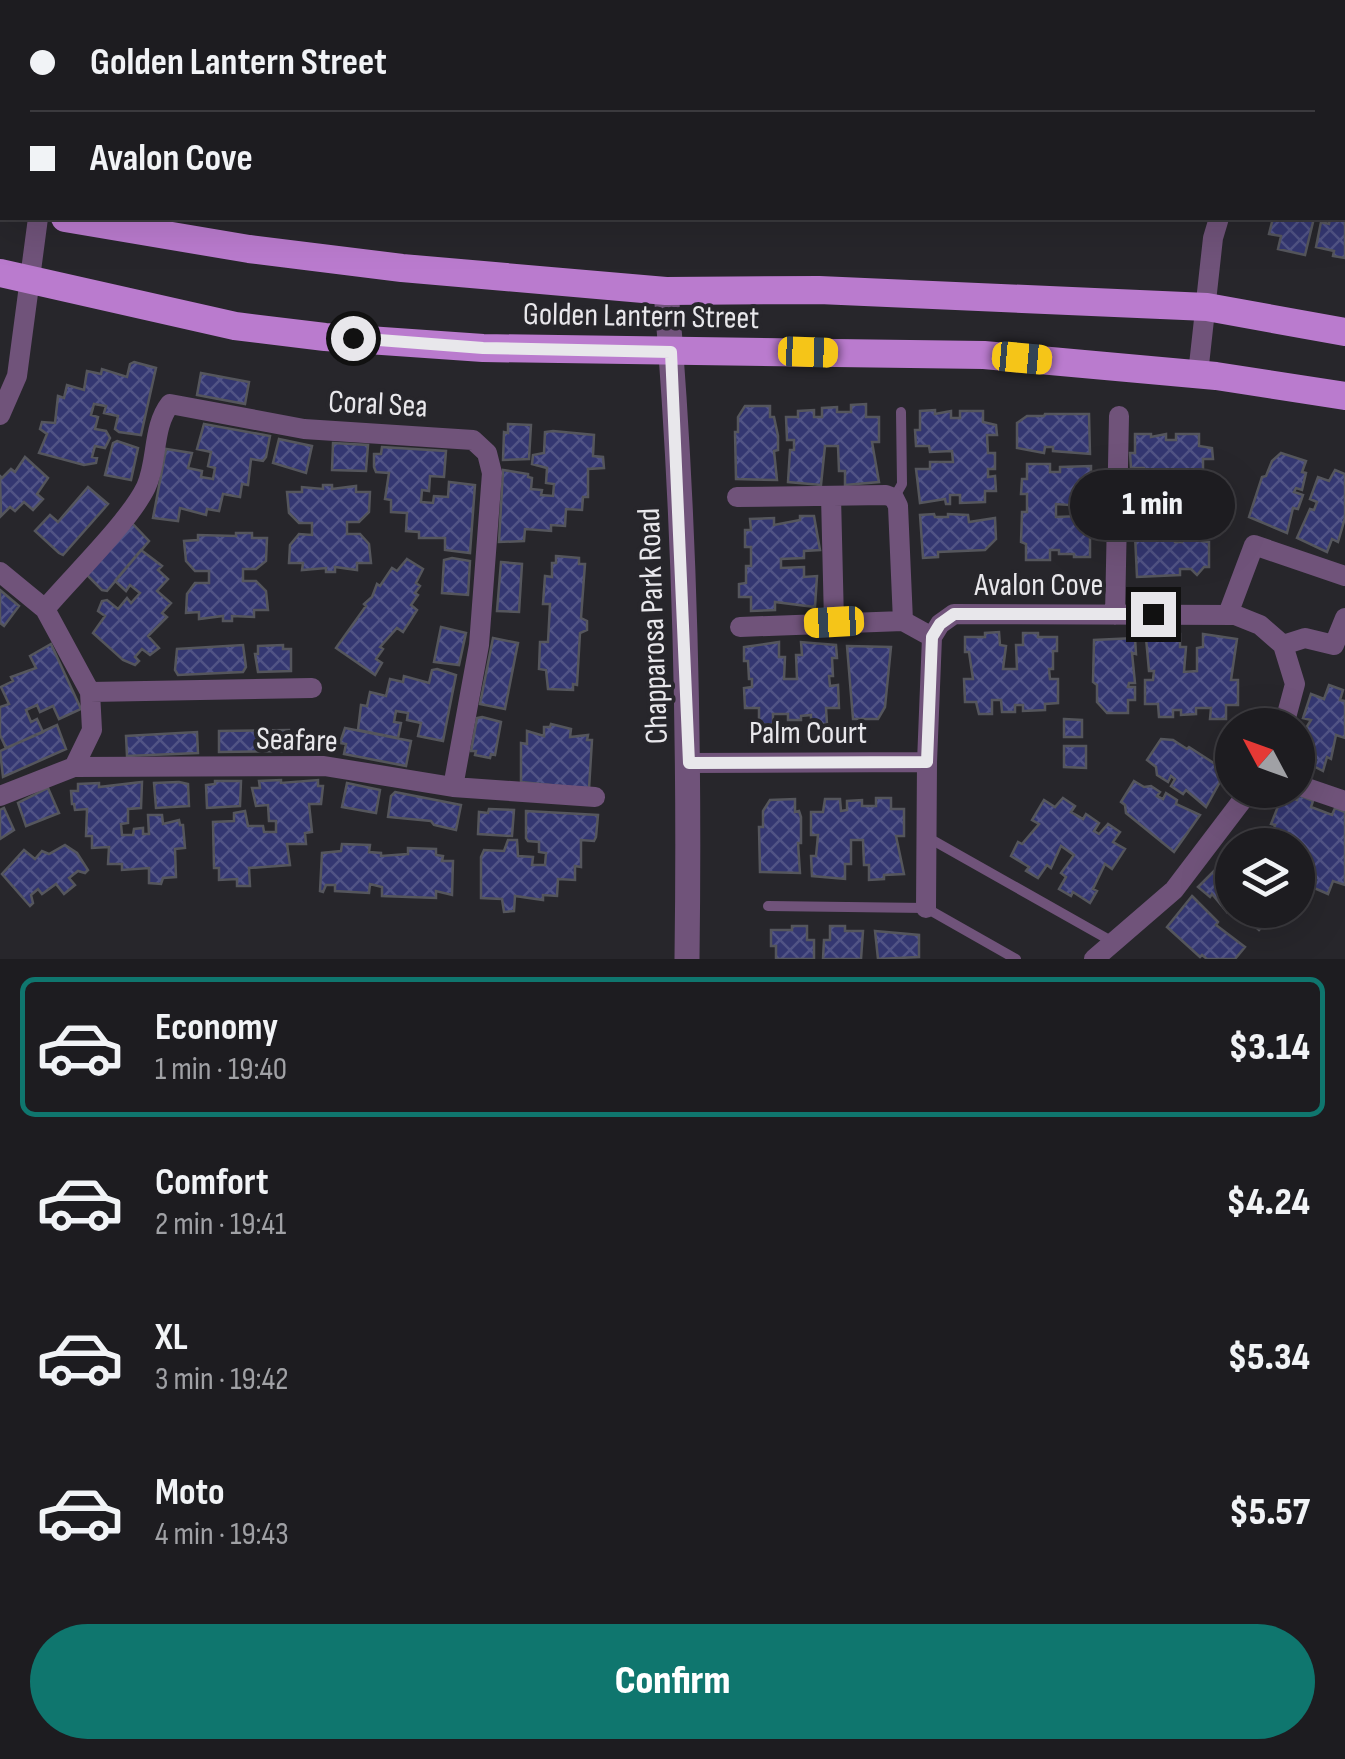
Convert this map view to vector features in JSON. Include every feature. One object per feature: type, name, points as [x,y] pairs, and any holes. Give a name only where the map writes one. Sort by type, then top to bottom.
[{"type":"main road","name":"Golden Lantern Street","points":[[77,220],[248,250],[402,268],[666,291],[819,290],[1206,307],[1345,332]]},
{"type":"main road","name":"Golden Lantern Street","points":[[0,272],[235,326],[483,348],[984,355],[1198,374],[1345,396]]},
{"type":"street","points":[[0,415],[17,376],[38,220]]},
{"type":"street","points":[[1198,374],[1219,220]]},
{"type":"street","name":"Chapparosa Park Road","points":[[666,291],[689,763],[687,959]]},
{"type":"street","name":"Coral Sea","points":[[45,609],[147,485],[162,414],[170,404],[304,429],[473,440],[488,453],[492,473],[479,644],[453,787]]},
{"type":"street","points":[[1115,614],[1119,416]]},
{"type":"street","points":[[831,496],[834,622]]},
{"type":"street","points":[[737,497],[894,498],[898,506],[903,621]]},
{"type":"street","points":[[1228,614],[1254,545],[1345,576]]},
{"type":"street","points":[[0,572],[45,609],[90,692],[92,730],[74,767]]},
{"type":"street","name":"Avalon Cove","points":[[932,637],[940,624],[954,614],[1228,614],[1260,625],[1284,645]]},
{"type":"street","points":[[1289,708],[1295,684],[1284,645],[1305,638],[1334,646],[1345,618]]},
{"type":"street","points":[[740,627],[903,621],[932,637],[926,908]]},
{"type":"street","points":[[90,692],[312,688]]},
{"type":"street","name":"Palm Court","points":[[689,763],[927,762]]},
{"type":"street","name":"Seafare","points":[[0,796],[74,767],[324,766],[453,787],[595,798]]},
{"type":"street","points":[[1315,790],[1345,800]]},
{"type":"street","points":[[1094,959],[1174,890],[1236,808]]},
{"type":"lane","points":[[894,498],[902,484],[901,412]]},
{"type":"lane","points":[[926,836],[1114,942]]},
{"type":"lane","points":[[768,906],[926,908],[1016,959]]},
{"type":"building","points":[[1272,220],[1314,220],[1305,255],[1278,249],[1281,236],[1269,234]]},
{"type":"building","points":[[1330,220],[1345,220],[1345,258],[1316,247],[1321,222],[1329,224]]},
{"type":"building","points":[[134,362],[156,368],[141,435],[119,432],[115,429],[118,416],[104,413],[106,406],[94,404],[91,415],[98,417],[95,429],[106,431],[110,438],[105,448],[95,446],[92,457],[97,458],[96,463],[84,465],[39,453],[47,434],[40,429],[42,422],[55,423],[58,396],[64,398],[67,385],[84,390],[87,371],[101,374],[102,369],[127,377]]},
{"type":"building","points":[[201,373],[249,382],[245,404],[197,395]]},
{"type":"building","points":[[866,404],[866,417],[879,417],[879,442],[872,442],[879,482],[845,485],[845,471],[839,471],[838,446],[825,446],[821,485],[788,482],[794,440],[787,440],[786,417],[814,410],[814,417],[822,417],[822,408],[837,407],[837,412],[851,412],[851,405]]},
{"type":"building","points":[[745,406],[770,406],[778,436],[778,450],[774,451],[777,480],[736,479],[735,432]]},
{"type":"building","points":[[935,410],[935,414],[951,411],[951,418],[960,418],[960,411],[983,411],[983,422],[996,425],[997,435],[987,435],[988,453],[995,453],[995,469],[988,469],[988,477],[995,476],[996,491],[985,491],[985,502],[960,503],[960,495],[950,495],[950,504],[945,499],[920,503],[916,469],[930,469],[930,462],[953,462],[952,451],[930,452],[929,446],[916,446],[920,411]]},
{"type":"building","points":[[1089,414],[1090,454],[1053,451],[1053,447],[1045,447],[1044,453],[1017,448],[1017,423],[1027,416]]},
{"type":"building","points":[[204,424],[270,436],[266,457],[263,461],[251,459],[248,485],[242,484],[240,497],[223,494],[219,511],[207,509],[206,515],[180,508],[178,521],[153,518],[166,449],[192,453],[188,468],[202,471],[201,477],[213,479],[215,468],[208,466],[211,452],[197,449]]},
{"type":"building","points":[[508,424],[531,425],[529,459],[503,460]]},
{"type":"building","points":[[545,432],[594,435],[593,456],[603,457],[604,468],[588,469],[588,497],[583,497],[582,510],[566,509],[565,526],[551,525],[551,531],[525,529],[524,541],[499,542],[503,470],[528,474],[532,478],[531,489],[553,496],[554,484],[546,483],[547,468],[532,464],[533,455],[544,453]]},
{"type":"building","points":[[1135,434],[1166,434],[1166,440],[1176,440],[1176,434],[1199,434],[1199,446],[1212,448],[1213,459],[1203,459],[1203,475],[1209,475],[1209,489],[1199,489],[1199,497],[1204,496],[1204,513],[1198,513],[1198,527],[1160,526],[1160,522],[1135,526],[1130,491],[1144,490],[1144,485],[1169,485],[1169,473],[1144,473],[1144,468],[1131,468]]},
{"type":"building","points":[[279,439],[312,446],[306,473],[273,463]]},
{"type":"building","points":[[113,443],[138,448],[131,480],[105,475]]},
{"type":"building","points":[[333,443],[368,445],[366,471],[332,470]]},
{"type":"building","points":[[382,447],[446,451],[444,477],[430,476],[429,491],[422,490],[421,502],[433,503],[434,496],[448,497],[449,482],[475,485],[470,553],[445,550],[445,538],[419,538],[419,532],[406,531],[407,513],[391,512],[391,500],[385,499],[389,473],[376,472],[374,467],[374,454],[381,454]]},
{"type":"building","points":[[1281,453],[1306,461],[1302,490],[1296,488],[1294,492],[1303,495],[1298,509],[1293,508],[1287,533],[1249,517],[1262,477]]},
{"type":"building","points":[[25,457],[48,478],[37,494],[43,499],[33,510],[24,502],[15,511],[10,507],[1,516],[0,476],[11,469],[15,472]]},
{"type":"building","points":[[1027,464],[1050,464],[1050,472],[1060,472],[1060,467],[1091,466],[1095,499],[1082,499],[1082,506],[1056,504],[1056,517],[1081,516],[1081,523],[1096,523],[1095,537],[1090,537],[1090,557],[1050,550],[1050,560],[1026,560],[1026,544],[1021,542],[1027,494],[1021,494]]},
{"type":"building","points":[[1335,470],[1345,474],[1345,518],[1338,542],[1332,539],[1327,552],[1297,538],[1317,502],[1310,499],[1318,477],[1329,481]]},
{"type":"building","points":[[323,485],[332,485],[332,489],[356,486],[356,492],[370,492],[369,512],[359,522],[347,522],[347,534],[360,534],[369,544],[371,563],[357,563],[357,570],[335,567],[335,572],[326,572],[326,568],[302,570],[303,563],[289,563],[290,545],[299,534],[312,535],[312,523],[299,523],[289,513],[287,492],[302,492],[302,487],[323,489]]},
{"type":"building","points":[[88,487],[108,504],[63,555],[35,531],[50,515],[58,522]]},
{"type":"building","points":[[920,515],[968,515],[969,522],[995,518],[996,539],[985,550],[938,552],[938,557],[923,558]]},
{"type":"building","points":[[800,516],[814,516],[820,550],[804,551],[804,558],[781,559],[781,568],[804,567],[804,577],[817,576],[815,607],[775,602],[775,610],[751,611],[751,597],[739,597],[739,584],[746,583],[746,566],[751,566],[751,547],[745,547],[750,519],[774,518],[774,525],[800,520]]},
{"type":"building","points":[[131,522],[149,541],[107,591],[102,590],[87,575]]},
{"type":"building","points":[[236,533],[267,538],[266,561],[256,569],[243,569],[243,581],[256,581],[266,591],[268,610],[254,610],[254,617],[232,616],[232,621],[223,621],[223,616],[199,619],[199,612],[186,613],[187,594],[195,583],[209,583],[209,571],[195,571],[186,561],[184,541],[198,540],[198,535]]},
{"type":"building","points":[[1135,535],[1149,535],[1149,539],[1174,536],[1175,542],[1209,542],[1209,567],[1197,575],[1191,569],[1180,569],[1180,575],[1137,577]]},
{"type":"building","points":[[141,550],[162,566],[158,570],[168,579],[157,591],[171,603],[162,613],[167,617],[148,636],[159,648],[150,655],[142,649],[135,657],[139,661],[135,665],[123,660],[93,633],[105,616],[98,611],[102,601],[107,600],[118,609],[127,598],[131,603],[140,593],[130,585],[126,591],[115,581]]},
{"type":"building","points":[[556,556],[579,558],[579,564],[585,564],[581,618],[587,621],[587,630],[580,633],[577,685],[573,684],[573,690],[548,689],[546,670],[539,669],[540,642],[548,642],[550,604],[543,604],[545,576],[552,577]]},
{"type":"building","points":[[407,559],[423,569],[416,583],[420,586],[415,593],[418,595],[411,605],[417,610],[403,632],[397,628],[380,647],[383,649],[376,659],[382,663],[375,675],[336,648],[377,584],[380,586],[392,568],[397,571]]},
{"type":"building","points":[[444,560],[470,561],[468,595],[442,593]]},
{"type":"building","points":[[501,562],[522,564],[519,612],[497,611]]},
{"type":"building","points":[[0,590],[19,606],[4,626],[0,623]]},
{"type":"building","points":[[441,627],[466,633],[459,665],[434,662]]},
{"type":"building","points":[[999,632],[1000,645],[1006,646],[1003,669],[1017,669],[1016,645],[1023,645],[1023,633],[1057,637],[1053,669],[1049,669],[1050,679],[1058,679],[1058,703],[1045,704],[1045,710],[1023,711],[1023,705],[1015,705],[1015,712],[1002,712],[1001,700],[992,700],[992,714],[979,714],[976,702],[965,702],[964,679],[973,679],[965,637]]},
{"type":"building","points":[[1165,634],[1180,634],[1180,647],[1186,647],[1184,672],[1197,671],[1197,648],[1203,647],[1203,634],[1237,639],[1231,680],[1238,680],[1238,705],[1215,708],[1215,719],[1210,719],[1211,708],[1196,708],[1196,714],[1181,715],[1181,710],[1173,710],[1173,717],[1159,717],[1158,704],[1145,704],[1145,680],[1153,680],[1154,671],[1149,671],[1146,638],[1164,638]]},
{"type":"building","points":[[493,638],[518,643],[505,709],[480,704]]},
{"type":"building","points":[[1135,638],[1135,683],[1128,687],[1135,687],[1135,700],[1128,700],[1128,713],[1107,713],[1097,702],[1097,685],[1093,682],[1094,640]]},
{"type":"building","points":[[779,642],[779,657],[785,657],[784,679],[797,679],[796,655],[802,655],[801,642],[836,645],[833,676],[829,676],[830,686],[838,685],[839,708],[826,708],[827,724],[811,724],[811,715],[788,720],[788,714],[773,714],[773,724],[759,725],[759,708],[745,708],[744,688],[752,687],[752,679],[748,661],[744,661],[744,647]]},
{"type":"building","points":[[51,644],[81,709],[59,719],[53,706],[40,712],[37,705],[26,710],[31,722],[37,719],[43,732],[6,748],[0,735],[0,707],[9,704],[1,687],[13,681],[11,677],[36,668],[30,656]]},
{"type":"building","points":[[243,645],[243,672],[178,675],[175,670],[177,649]]},
{"type":"building","points":[[283,645],[283,649],[291,649],[291,671],[258,672],[258,646]]},
{"type":"building","points":[[847,646],[891,647],[885,707],[878,719],[853,719]]},
{"type":"building","points":[[432,670],[456,675],[443,741],[418,736],[421,723],[407,720],[408,713],[396,711],[394,722],[401,723],[398,738],[358,730],[361,705],[367,706],[370,692],[386,696],[390,679],[403,682],[404,676],[429,683]]},
{"type":"building","points":[[1329,685],[1343,690],[1340,700],[1345,701],[1345,738],[1336,735],[1331,759],[1327,757],[1323,771],[1315,767],[1315,708],[1306,708],[1311,694],[1324,699]]},
{"type":"building","points":[[477,718],[501,722],[495,755],[490,758],[471,751]]},
{"type":"building","points":[[1064,719],[1082,720],[1082,737],[1064,737]]},
{"type":"building","points":[[551,724],[571,729],[570,737],[588,735],[587,740],[592,740],[589,789],[521,782],[521,743],[527,744],[527,731],[544,736],[544,727]]},
{"type":"building","points":[[57,725],[66,749],[3,777],[0,751]]},
{"type":"building","points":[[345,728],[411,741],[406,766],[344,754],[346,744],[340,743]]},
{"type":"building","points":[[289,730],[289,751],[219,752],[219,731]]},
{"type":"building","points":[[197,732],[198,753],[127,756],[126,736]]},
{"type":"building","points":[[1161,739],[1189,747],[1215,764],[1215,791],[1206,807],[1186,790],[1183,794],[1171,786],[1175,779],[1171,776],[1168,782],[1157,775],[1156,767],[1147,760]]},
{"type":"building","points":[[1064,746],[1086,746],[1086,768],[1064,767]]},
{"type":"building","points":[[318,780],[318,786],[323,786],[321,804],[309,804],[312,832],[305,833],[306,844],[287,844],[290,865],[249,868],[250,886],[237,886],[237,879],[219,880],[219,868],[214,868],[213,822],[234,821],[234,813],[245,811],[248,826],[263,826],[264,832],[276,832],[276,821],[269,821],[268,805],[256,806],[252,788],[260,788],[259,781]]},
{"type":"building","points":[[241,781],[240,806],[207,808],[206,785]]},
{"type":"building","points":[[1134,781],[1151,786],[1163,799],[1166,793],[1177,800],[1176,804],[1200,815],[1174,852],[1126,813],[1121,802]]},
{"type":"building","points":[[142,782],[141,808],[128,809],[128,823],[121,824],[122,835],[133,835],[134,829],[143,828],[143,834],[149,834],[148,815],[162,815],[163,824],[179,820],[183,825],[185,848],[175,849],[176,877],[163,878],[161,884],[149,883],[149,868],[122,870],[122,864],[108,864],[109,847],[92,848],[92,836],[86,836],[87,809],[75,810],[72,804],[71,791],[78,791],[78,784],[99,783],[99,787]]},
{"type":"building","points":[[154,783],[188,784],[189,806],[156,808]]},
{"type":"building","points":[[347,783],[380,790],[376,813],[342,807]]},
{"type":"building","points":[[48,788],[59,813],[26,826],[18,803]]},
{"type":"building","points":[[395,792],[461,805],[456,830],[431,821],[388,817]]},
{"type":"building","points":[[876,798],[891,798],[891,809],[904,809],[904,836],[896,836],[904,874],[869,880],[863,840],[851,840],[851,864],[845,864],[845,879],[812,876],[811,856],[816,856],[818,835],[811,835],[811,812],[823,812],[825,799],[840,799],[841,811],[847,810],[847,801],[862,800],[862,806],[876,806]]},
{"type":"building","points":[[1063,798],[1075,806],[1071,812],[1083,819],[1086,814],[1099,823],[1094,831],[1099,834],[1108,824],[1120,832],[1113,842],[1125,849],[1112,869],[1105,864],[1090,903],[1073,892],[1071,896],[1059,889],[1066,877],[1061,873],[1074,855],[1061,846],[1051,868],[1047,865],[1038,878],[1011,856],[1018,842],[1022,844],[1039,824],[1032,820],[1044,800],[1055,807]]},
{"type":"building","points":[[795,799],[795,812],[799,811],[801,817],[800,873],[760,872],[759,827],[763,827],[763,811],[770,800]]},
{"type":"building","points":[[4,808],[14,830],[0,839],[0,810]]},
{"type":"building","points":[[1277,808],[1314,808],[1332,815],[1335,808],[1345,812],[1345,885],[1333,881],[1328,894],[1315,888],[1315,828],[1274,828],[1271,824]]},
{"type":"building","points":[[489,809],[514,810],[512,836],[478,834],[479,812],[488,813]]},
{"type":"building","points":[[526,811],[598,815],[596,837],[594,841],[581,840],[581,867],[575,866],[575,880],[558,879],[557,896],[543,895],[543,900],[515,896],[514,911],[504,912],[502,899],[481,898],[481,857],[484,850],[504,851],[508,840],[517,840],[518,856],[533,857],[532,865],[545,865],[546,853],[539,852],[539,842],[526,838]]},
{"type":"building","points":[[342,844],[370,845],[369,852],[381,856],[408,854],[408,848],[436,849],[436,855],[443,856],[442,861],[453,861],[452,895],[436,891],[436,898],[382,896],[382,887],[370,884],[369,893],[335,891],[335,885],[326,885],[320,891],[322,853],[341,851]]},
{"type":"building","points":[[65,845],[77,853],[88,870],[69,878],[75,885],[64,894],[56,884],[42,894],[38,889],[31,895],[30,906],[2,874],[24,850],[35,859],[42,851],[49,854]]},
{"type":"building","points":[[1215,870],[1215,898],[1198,887]]},
{"type":"building","points":[[1192,896],[1215,919],[1215,928],[1245,947],[1235,959],[1207,959],[1167,927]]},
{"type":"building","points":[[792,926],[807,926],[807,940],[814,940],[814,959],[776,959],[771,930],[792,930]]},
{"type":"building","points":[[830,926],[863,931],[861,959],[823,959]]},
{"type":"building","points":[[875,931],[919,935],[919,957],[878,959]]},
{"type":"route","points":[[353,338],[483,348],[671,352],[689,763],[927,762],[932,637],[940,624],[954,614],[1153,614]]}]
